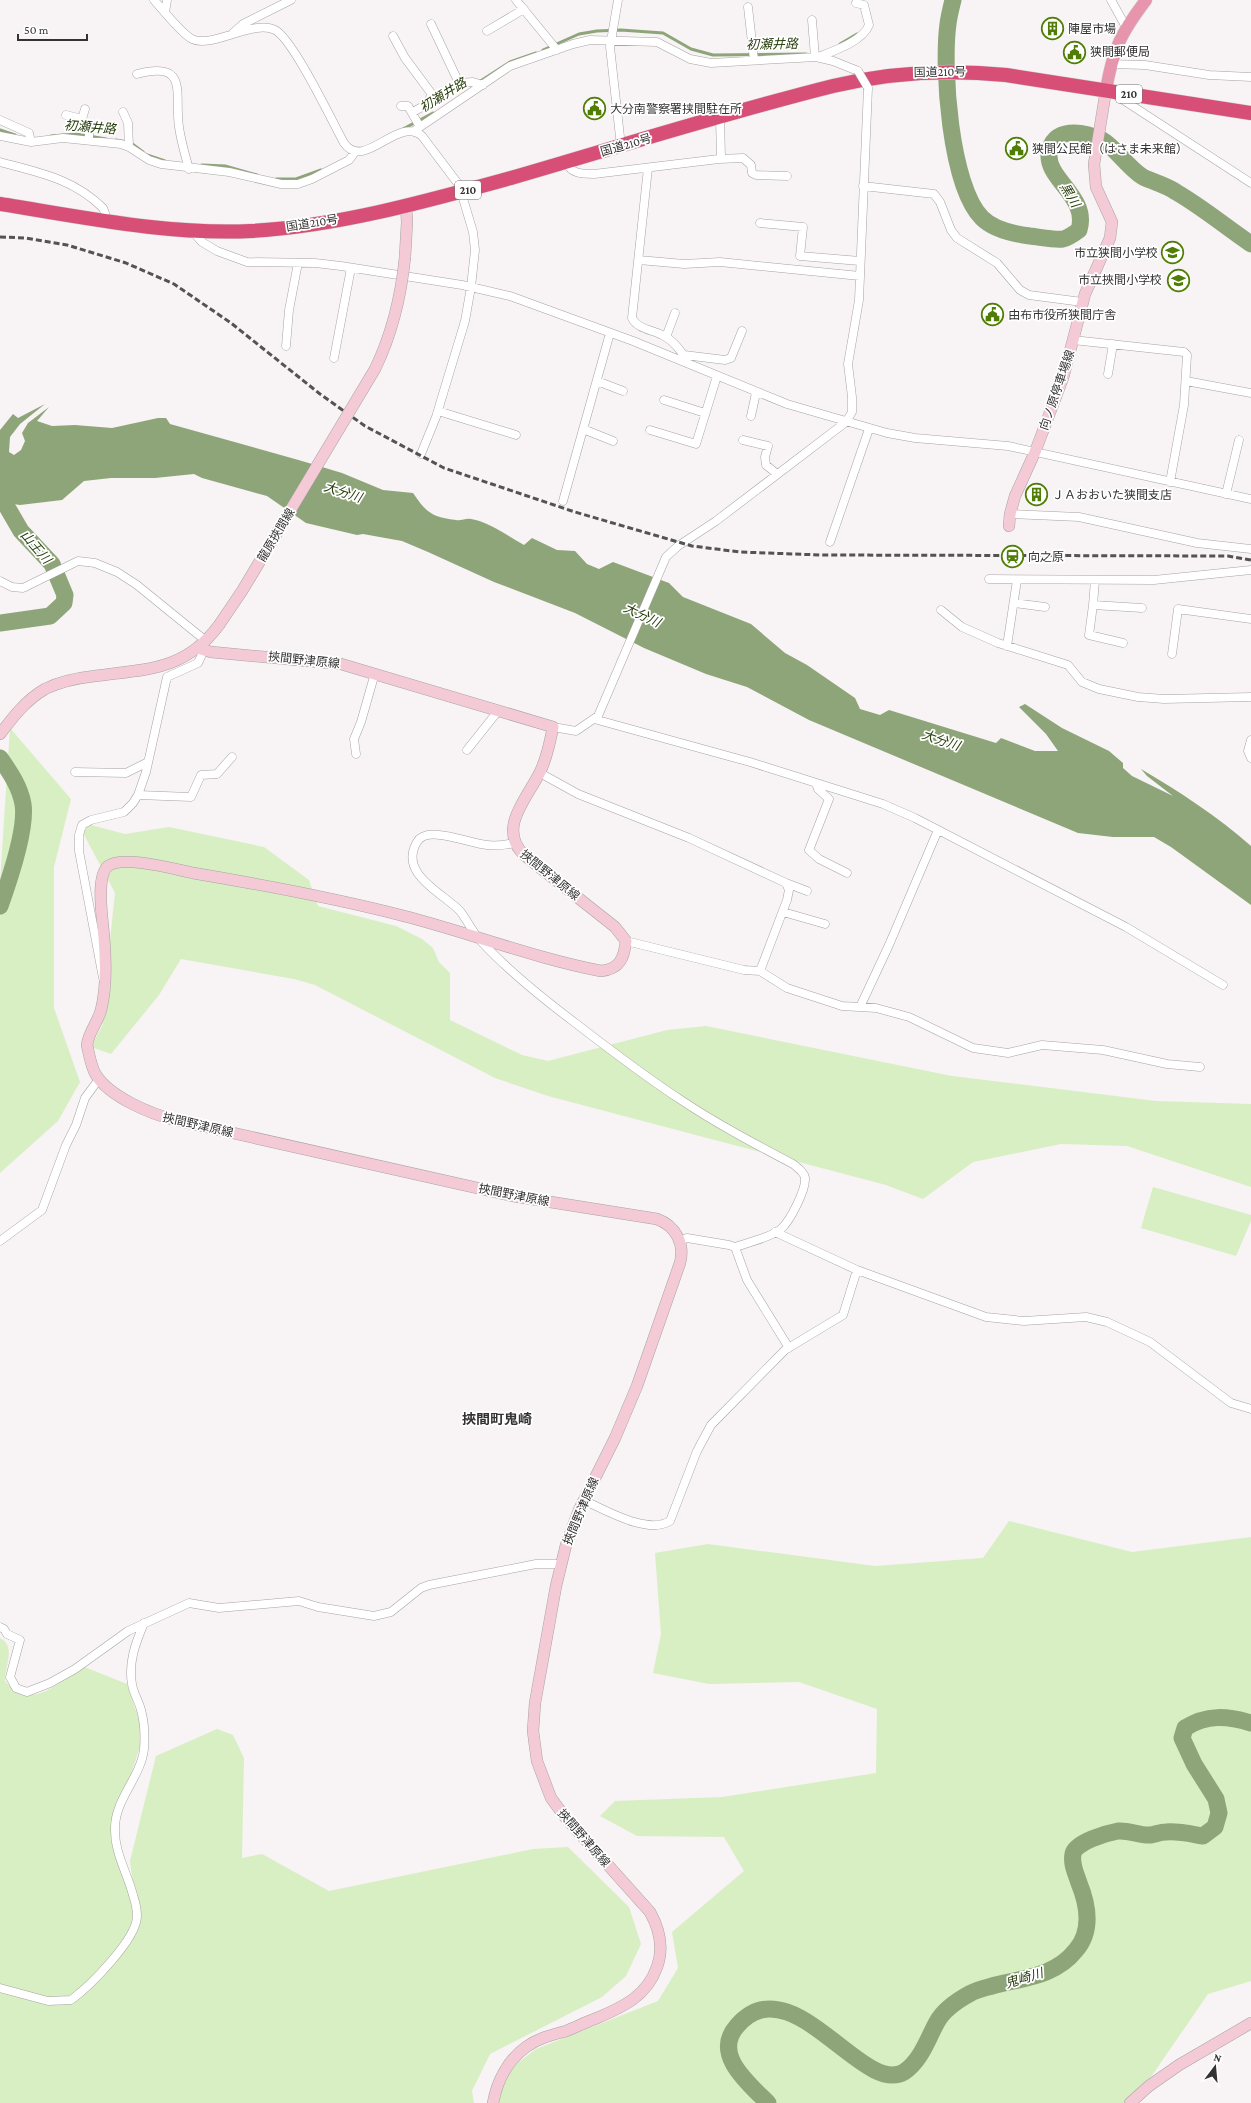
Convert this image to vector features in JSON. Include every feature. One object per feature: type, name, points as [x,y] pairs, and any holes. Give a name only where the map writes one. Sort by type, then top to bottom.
[{"type":"highway","name":"国道210号","points":[[0,204],[104,221],[191,230],[248,231],[321,223],[406,205],[461,191],[844,83],[884,76],[926,72],[971,72],[1006,75],[1251,113]]},
{"type":"main road","points":[[1108,91],[1110,64],[1116,45],[1126,27],[1146,0]]},
{"type":"main road","name":"向ノ原停車場線","points":[[1009,526],[1010,514],[1015,496],[1035,452],[1063,378],[1082,302],[1108,246],[1112,229],[1110,215],[1096,188],[1094,164],[1102,112],[1108,91]]},
{"type":"main road","name":"龍原挾間線","points":[[3,730],[26,704],[56,684],[75,678],[162,666],[183,658],[203,647],[242,591],[375,368],[386,345],[395,319],[405,257],[407,222],[406,205]]},
{"type":"main road","name":"挾間野津原線","points":[[203,647],[330,662],[375,673],[553,727],[540,773],[516,819],[512,835],[514,843],[524,855],[615,927],[626,941],[624,956],[621,963],[610,970],[601,971],[478,938],[406,916],[314,895],[150,865],[122,862],[106,868],[102,881],[105,986],[99,1017],[87,1040],[87,1045],[94,1073],[135,1106],[158,1116],[518,1197],[657,1219],[669,1226],[680,1241],[682,1252],[680,1263],[642,1373],[615,1438],[583,1500],[570,1532],[561,1564],[535,1703],[533,1731],[536,1761],[546,1789],[558,1809],[650,1912],[658,1932],[661,1950],[652,1979],[630,2004],[571,2029],[543,2037],[521,2051],[510,2063],[501,2079],[493,2103]]},
{"type":"main road","points":[[1130,2103],[1150,2086],[1179,2066],[1251,2023]]},
{"type":"street","points":[[154,0],[193,40],[204,41],[231,34],[267,28],[279,33],[292,48],[344,143],[349,149],[355,152],[370,148],[405,131],[417,129],[510,66],[583,41],[632,40],[657,42],[690,59],[711,63],[816,57],[833,61],[858,71],[868,88],[859,300],[848,364],[852,397],[852,412],[846,422],[678,546],[666,557],[603,707],[594,719],[576,731],[553,727]]},
{"type":"street","points":[[165,12],[167,0]]},
{"type":"street","points":[[231,34],[243,24],[291,0]]},
{"type":"street","points":[[516,0],[557,50]]},
{"type":"street","points":[[618,0],[610,41],[610,51],[622,146]]},
{"type":"street","points":[[1111,0],[1126,27]]},
{"type":"street","points":[[816,57],[838,49],[865,32],[869,25],[864,5],[856,2]]},
{"type":"street","points":[[748,7],[754,60]]},
{"type":"street","points":[[487,31],[524,9]]},
{"type":"street","points":[[812,20],[816,57]]},
{"type":"street","points":[[431,24],[459,83],[473,82],[483,85]]},
{"type":"street","points":[[393,36],[406,58],[431,92],[429,103],[413,112]]},
{"type":"street","points":[[1110,64],[1145,65],[1208,75],[1251,77]]},
{"type":"street","points":[[138,74],[162,71],[169,74],[176,80],[178,90],[179,128],[189,169]]},
{"type":"street","points":[[1108,91],[1251,183]]},
{"type":"street","points":[[401,106],[408,106],[413,112],[417,129],[453,175],[461,191],[475,244],[471,287],[465,321],[438,411],[421,454]]},
{"type":"street","points":[[82,119],[85,109]]},
{"type":"street","points":[[123,112],[128,123],[129,147]]},
{"type":"street","points":[[66,115],[82,119],[89,130],[89,140]]},
{"type":"street","points":[[720,118],[721,158]]},
{"type":"street","points":[[0,120],[29,134],[31,142]]},
{"type":"street","points":[[0,136],[31,142],[57,138],[121,144],[129,147],[152,162],[189,169],[228,172],[274,183],[298,184],[312,179],[349,160],[353,157],[355,152]]},
{"type":"street","points":[[566,162],[569,169],[575,172],[589,174],[721,158],[743,158],[751,165],[752,173],[756,175],[787,176]]},
{"type":"street","points":[[0,162],[57,178],[70,184],[103,208],[105,213],[104,221]]},
{"type":"street","points":[[648,168],[633,319],[640,326],[666,337],[686,359],[725,360],[732,358],[742,331]]},
{"type":"street","points":[[863,186],[934,194],[953,234],[964,244],[997,263],[1020,290],[1029,295],[1082,302]]},
{"type":"street","points":[[760,223],[803,227],[800,256],[860,261]]},
{"type":"street","points":[[191,230],[206,245],[230,257],[250,262],[298,263],[351,268],[471,287],[510,296],[686,359],[717,376],[756,393],[846,422],[901,436],[999,445],[1251,499]]},
{"type":"street","points":[[639,260],[684,264],[720,262],[860,276]]},
{"type":"street","points":[[286,346],[289,310],[298,263]]},
{"type":"street","points":[[334,358],[351,268]]},
{"type":"street","points":[[666,337],[675,313]]},
{"type":"street","points":[[563,501],[610,333]]},
{"type":"street","points":[[1073,340],[1186,353],[1188,357],[1181,427],[1170,482]]},
{"type":"street","points":[[1108,374],[1113,344]]},
{"type":"street","points":[[650,430],[696,444],[717,376]]},
{"type":"street","points":[[596,381],[623,391]]},
{"type":"street","points":[[1186,382],[1251,393]]},
{"type":"street","points":[[751,416],[756,393]]},
{"type":"street","points":[[664,400],[705,413]]},
{"type":"street","points":[[438,411],[516,435]]},
{"type":"street","points":[[830,542],[870,428]]},
{"type":"street","points":[[583,429],[614,441]]},
{"type":"street","points":[[743,440],[768,446],[765,457],[766,465],[777,474]]},
{"type":"street","points":[[1226,494],[1239,440]]},
{"type":"street","points":[[1010,514],[1079,517],[1197,543],[1251,549]]},
{"type":"street","points":[[0,580],[12,587],[23,588],[78,561],[88,561],[117,572],[150,594],[203,647],[198,663],[167,677],[148,762],[138,795],[129,808],[124,812],[85,822],[82,825],[79,835],[80,850],[105,986]]},
{"type":"street","points":[[989,579],[1154,580],[1251,570]]},
{"type":"street","points":[[1007,646],[1017,580]]},
{"type":"street","points":[[1096,580],[1088,635],[1123,643]]},
{"type":"street","points":[[1014,604],[1045,607]]},
{"type":"street","points":[[1093,605],[1142,608]]},
{"type":"street","points":[[1172,654],[1178,609],[1251,618]]},
{"type":"street","points":[[941,610],[962,627],[1007,646],[1068,666],[1082,682],[1099,689],[1138,697],[1164,699],[1251,697]]},
{"type":"street","points":[[356,754],[354,739],[361,722],[375,673]]},
{"type":"street","points":[[467,750],[498,711]]},
{"type":"street","points":[[594,719],[750,762],[883,804],[938,830],[1126,927],[1223,985]]},
{"type":"street","points":[[1251,740],[1248,751],[1251,758]]},
{"type":"street","points":[[138,795],[191,797],[201,775],[217,774],[232,757]]},
{"type":"street","points":[[75,772],[126,773],[148,762]]},
{"type":"street","points":[[540,773],[578,794],[689,838],[786,883],[807,891]]},
{"type":"street","points":[[816,783],[818,789],[829,799],[809,850],[819,859],[847,873]]},
{"type":"street","points":[[860,1007],[889,945],[938,830]]},
{"type":"street","points":[[514,843],[500,846],[486,845],[439,835],[420,837],[415,846],[414,862],[421,878],[460,911],[478,938],[538,994],[618,1057],[682,1101],[793,1164],[802,1172],[805,1178],[800,1197],[791,1216],[781,1229],[735,1248]]},
{"type":"street","points":[[760,971],[790,890],[786,883]]},
{"type":"street","points":[[783,912],[825,924]]},
{"type":"street","points":[[626,941],[744,970],[760,971],[787,988],[818,999],[842,1006],[876,1008],[909,1017],[973,1048],[1008,1052],[1042,1045],[1104,1050],[1167,1064],[1200,1067]]},
{"type":"street","points":[[0,1241],[42,1210],[66,1145],[76,1125],[85,1098],[100,1079]]},
{"type":"street","points":[[775,1232],[857,1270],[986,1317],[1024,1321],[1086,1317],[1107,1322],[1150,1342],[1232,1403],[1251,1409]]},
{"type":"street","points":[[680,1241],[686,1238],[729,1245],[735,1248],[747,1280],[789,1348]]},
{"type":"street","points":[[583,1500],[644,1525],[658,1526],[670,1521],[697,1451],[711,1425],[789,1348],[843,1315],[857,1270]]},
{"type":"street","points":[[0,1627],[4,1629],[7,1634],[20,1640],[10,1677],[16,1688],[27,1692],[43,1687],[62,1677],[115,1639],[144,1622],[190,1603],[219,1608],[298,1601],[339,1611],[374,1616],[391,1612],[421,1588],[429,1584],[536,1564],[561,1564]]},
{"type":"street","points":[[0,1988],[48,2001],[71,2000],[107,1965],[132,1935],[137,1916],[133,1895],[118,1852],[115,1827],[119,1810],[137,1771],[144,1750],[142,1711],[132,1685],[130,1670],[137,1640],[144,1622]]},
{"type":"shaded area","points":[[10,728],[71,799],[54,867],[54,1008],[80,1082],[58,1121],[0,1173],[0,883]]},
{"type":"shaded area","points":[[91,825],[125,834],[169,827],[264,847],[309,880],[318,906],[396,926],[422,939],[433,948],[439,962],[450,973],[450,1020],[522,1055],[548,1061],[667,1030],[706,1026],[952,1076],[1156,1101],[1251,1104],[1251,1187],[1127,1146],[1061,1144],[973,1162],[923,1199],[886,1185],[548,1096],[495,1078],[315,985],[294,979],[181,959],[159,995],[111,1054],[91,1047],[102,1026],[107,1006],[107,968],[115,893],[82,831]]},
{"type":"shaded area","points":[[1153,1187],[1251,1215],[1251,1221],[1236,1256],[1141,1228]]},
{"type":"shaded area","points":[[1009,1521],[1132,1552],[1251,1537],[1251,1981],[1208,1994],[1133,2103],[497,2103],[502,2087],[515,2065],[536,2049],[658,2001],[678,1968],[672,1932],[744,1871],[724,1837],[637,1836],[600,1816],[615,1801],[722,1797],[876,1773],[877,1709],[799,1682],[709,1684],[653,1673],[661,1634],[655,1553],[708,1544],[875,1566],[983,1558]]},
{"type":"shaded area","points":[[0,1638],[5,1642],[9,1652],[5,1681],[15,1690],[24,1694],[34,1695],[44,1692],[54,1687],[82,1666],[127,1684],[144,1734],[117,1818],[118,1852],[133,1895],[132,1922],[137,1916],[130,1861],[156,1756],[217,1729],[233,1735],[244,1758],[242,1858],[262,1854],[329,1891],[533,1849],[568,1847],[629,1907],[641,1944],[626,1976],[602,1997],[490,2054],[472,2091],[474,2103],[0,2103]]},
{"type":"water","name":"大分川","points":[[45,404],[20,424],[10,437],[9,452],[14,455],[21,450],[25,441],[22,433],[28,423],[49,407],[37,421],[52,426],[75,425],[112,428],[158,418],[166,418],[170,424],[342,473],[383,490],[413,493],[426,509],[435,515],[448,519],[469,519],[485,523],[524,545],[532,538],[557,550],[575,551],[587,564],[599,569],[613,562],[669,583],[683,597],[751,624],[785,653],[807,665],[855,698],[860,709],[880,715],[889,710],[996,743],[1001,738],[1035,751],[1058,751],[1046,734],[1019,707],[1025,704],[1062,728],[1109,751],[1123,763],[1123,768],[1132,776],[1173,796],[1147,776],[1141,769],[1170,787],[1212,815],[1251,846],[1251,905],[1171,847],[1154,837],[1113,837],[1078,833],[809,720],[747,687],[706,674],[644,648],[575,613],[494,582],[402,541],[363,534],[357,535],[306,523],[267,496],[202,478],[194,474],[155,478],[111,478],[84,481],[62,500],[20,505],[0,502],[0,430],[13,414],[18,418]]},
{"type":"waterway","name":"黒川","points":[[953,0],[948,21],[946,43],[946,68],[951,125],[962,180],[971,202],[982,218],[992,226],[1011,233],[1051,239],[1065,238],[1079,230],[1080,218],[1078,208],[1073,198],[1054,172],[1050,163],[1049,154],[1051,145],[1056,139],[1062,135],[1078,133],[1086,134],[1107,143],[1137,173],[1168,187],[1186,198],[1251,244]]},
{"type":"waterway","name":"初瀬井路","points":[[543,50],[579,34],[597,31],[621,30],[663,33],[691,49],[713,55],[806,54]]},
{"type":"waterway","name":"初瀬井路","points":[[840,44],[857,34]]},
{"type":"waterway","name":"初瀬井路","points":[[479,82],[510,62],[536,53]]},
{"type":"waterway","name":"初瀬井路","points":[[403,129],[433,113]]},
{"type":"waterway","name":"初瀬井路","points":[[0,130],[15,135]]},
{"type":"waterway","name":"初瀬井路","points":[[51,136],[77,134],[106,139]]},
{"type":"waterway","name":"初瀬井路","points":[[116,140],[131,143],[143,152]]},
{"type":"waterway","name":"初瀬井路","points":[[147,155],[165,161]]},
{"type":"waterway","name":"初瀬井路","points":[[202,165],[225,166],[257,175]]},
{"type":"waterway","name":"初瀬井路","points":[[276,179],[296,179],[321,170]]},
{"type":"waterway","name":"山王川","points":[[0,495],[21,531],[52,564],[65,595],[64,603],[50,616],[0,623]]},
{"type":"waterway","name":"山王川","points":[[0,758],[11,774],[20,792],[24,815],[20,841],[0,906]]},
{"type":"waterway","name":"鬼崎川","points":[[768,2103],[743,2077],[736,2068],[731,2057],[728,2047],[730,2037],[737,2026],[758,2011],[780,2010],[803,2019],[868,2066],[887,2075],[904,2072],[920,2056],[940,2017],[956,2002],[978,1990],[1048,1971],[1068,1959],[1076,1950],[1085,1934],[1087,1926],[1085,1900],[1073,1862],[1073,1854],[1079,1846],[1092,1839],[1118,1831],[1147,1835],[1164,1832],[1176,1832],[1203,1836],[1215,1827],[1219,1813],[1216,1799],[1194,1764],[1182,1738],[1185,1728],[1193,1723],[1209,1718],[1234,1719],[1251,1723]]},
{"type":"railway","points":[[0,237],[26,238],[67,245],[126,263],[174,284],[231,323],[320,394],[365,426],[444,468],[575,512],[692,546],[740,552],[821,555],[1228,556],[1251,560]]},
{"type":"place","name":"陣屋市場","points":[[1052,29]]},
{"type":"place","name":"狭間郵便局","points":[[1074,52]]},
{"type":"place","name":"大分南警察署挟間駐在所","points":[[594,109]]},
{"type":"place","name":"狭間公民館（はさま未来館）","points":[[1016,149]]},
{"type":"place","name":"市立狭間小学校","points":[[1173,253]]},
{"type":"place","name":"市立挾間小学校","points":[[1178,280]]},
{"type":"place","name":"由布市役所狭間庁舎","points":[[993,315]]},
{"type":"place","name":"ＪＡおおいた狭間支店","points":[[1036,495]]},
{"type":"place","name":"向之原","points":[[1012,557]]},
{"type":"district","name":"挾間町鬼崎","points":[[497,1419]]}]
